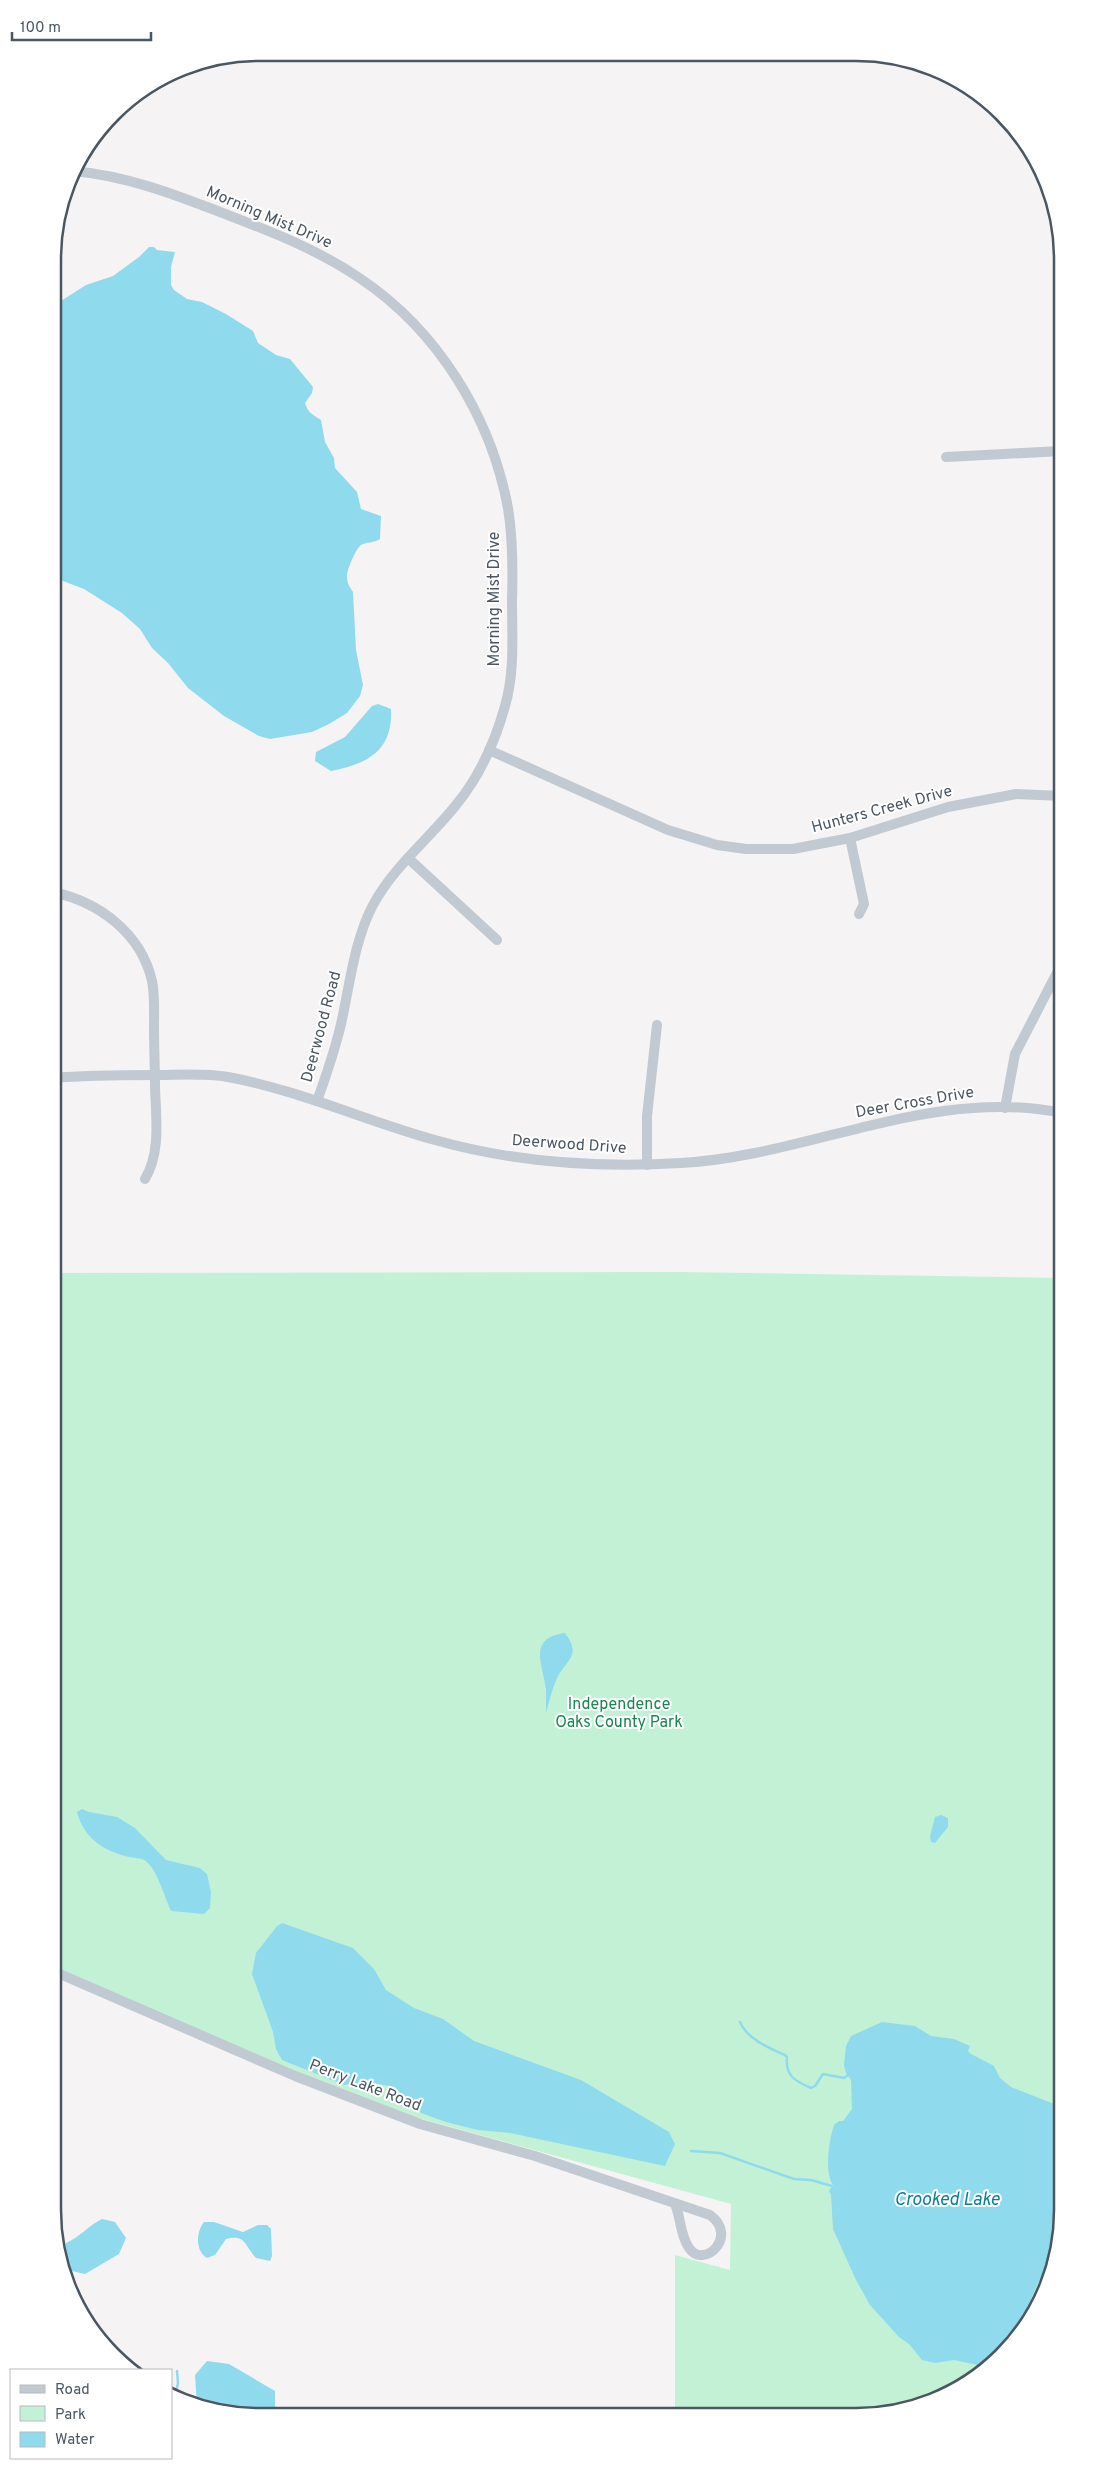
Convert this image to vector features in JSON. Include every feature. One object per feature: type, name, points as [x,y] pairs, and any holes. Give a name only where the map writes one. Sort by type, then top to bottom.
[{"type":"street","name":"Morning Mist Drive","points":[[82,172],[122,179],[173,193],[298,243],[363,280],[417,326],[442,357],[476,411],[491,447],[508,510],[513,564],[512,665],[506,702],[481,772],[457,805],[408,858]]},
{"type":"street","points":[[946,457],[1054,451]]},
{"type":"street","name":"Hunters Creek Drive","points":[[490,750],[668,830],[717,845],[746,849],[793,849],[850,838],[948,807],[1016,794],[1054,796]]},
{"type":"street","points":[[850,838],[864,904],[859,914]]},
{"type":"street","points":[[408,858],[497,940]]},
{"type":"street","name":"Deerwood Road","points":[[61,1078],[155,1075],[226,1076],[284,1090],[317,1101],[340,1027],[363,927],[378,897],[392,875],[408,858]]},
{"type":"street","points":[[61,894],[72,897],[102,912],[121,926],[136,944],[152,980],[155,1155],[151,1169],[145,1179]]},
{"type":"street","points":[[1054,978],[1015,1054],[1005,1108],[1054,1112]]},
{"type":"street","points":[[647,1165],[647,1116],[657,1025]]},
{"type":"street","name":"Deerwood Drive","points":[[317,1101],[436,1140],[491,1153],[574,1164],[647,1165],[724,1158],[824,1136]]},
{"type":"street","name":"Deer Cross Drive","points":[[824,1136],[879,1122],[975,1106],[1005,1108]]},
{"type":"street","name":"Perry Lake Road","points":[[61,1976],[295,2076],[420,2124],[535,2156],[710,2215],[720,2226],[721,2234],[718,2247],[711,2253],[701,2255],[690,2250],[682,2236],[681,2220],[675,2204]]},
{"type":"green space","name":"Independence Oaks County Park","points":[[678,1272],[1054,1278],[1054,2209],[1050,2248],[1039,2285],[1020,2320],[996,2350],[966,2374],[943,2387],[931,2393],[894,2404],[855,2408],[675,2408],[675,2255],[730,2270],[731,2204],[393,2111],[61,1978],[61,1273]]},
{"type":"water","points":[[149,247],[175,252],[171,267],[171,285],[174,290],[187,299],[202,302],[226,314],[253,331],[258,343],[276,355],[290,359],[313,387],[312,393],[305,403],[309,411],[321,420],[325,442],[334,458],[335,468],[357,492],[361,509],[381,516],[380,539],[359,547],[347,574],[348,584],[353,592],[356,650],[363,685],[360,696],[347,713],[312,732],[270,739],[259,736],[224,716],[188,688],[168,663],[152,648],[140,629],[122,613],[84,589],[61,579],[61,301],[86,285],[113,276],[139,257]]},
{"type":"water","points":[[378,704],[391,709],[387,736],[375,754],[366,760],[331,771],[315,761],[316,752],[345,737],[372,706]]},
{"type":"water","points":[[565,1633],[570,1641],[573,1652],[557,1678],[546,1713],[546,1689],[540,1654],[541,1646],[553,1636]]},
{"type":"water","points":[[82,1809],[117,1817],[135,1828],[166,1860],[200,1868],[207,1874],[211,1892],[210,1908],[204,1914],[171,1911],[156,1875],[148,1863],[142,1859],[111,1851],[96,1842],[84,1829],[80,1821],[77,1812]]},
{"type":"water","points":[[941,1815],[948,1818],[948,1827],[935,1843],[931,1842],[930,1836],[935,1817]]},
{"type":"water","points":[[282,1923],[353,1948],[374,1969],[386,1990],[414,2008],[443,2019],[474,2041],[581,2080],[669,2132],[675,2144],[665,2166],[510,2133],[478,2130],[446,2122],[421,2113],[394,2087],[368,2082],[344,2085],[282,2060],[276,2049],[273,2032],[252,1974],[256,1953],[277,1926]]},
{"type":"water","name":"Crooked Lake","points":[[882,2022],[915,2026],[931,2036],[954,2039],[970,2046],[968,2051],[971,2054],[994,2066],[1000,2078],[1011,2087],[1054,2104],[1054,2209],[1047,2261],[1041,2279],[1020,2320],[996,2350],[978,2365],[954,2360],[935,2363],[922,2360],[909,2344],[899,2337],[870,2305],[856,2280],[833,2229],[831,2195],[829,2191],[833,2185],[830,2180],[828,2164],[829,2147],[834,2125],[839,2121],[843,2121],[852,2109],[851,2080],[846,2073],[844,2065],[846,2046],[851,2036]]},
{"type":"water","points":[[102,2219],[115,2222],[126,2238],[119,2254],[85,2274],[72,2271],[65,2248],[66,2243],[76,2238]]},
{"type":"water","points":[[204,2222],[214,2222],[243,2232],[258,2225],[267,2225],[271,2229],[272,2256],[270,2261],[256,2258],[244,2242],[237,2238],[226,2239],[215,2255],[207,2258],[200,2251],[198,2241],[199,2231]]},
{"type":"water","points":[[207,2361],[229,2364],[275,2391],[275,2408],[234,2406],[196,2397],[195,2375]]},
{"type":"waterway","points":[[740,2022],[753,2038],[785,2055],[787,2057],[789,2073],[792,2077],[811,2088],[815,2086],[823,2074],[844,2078],[848,2075]]},
{"type":"waterway","points":[[691,2151],[720,2153],[794,2179],[811,2180],[832,2186]]},
{"type":"waterway","points":[[177,2371],[177,2389]]}]
